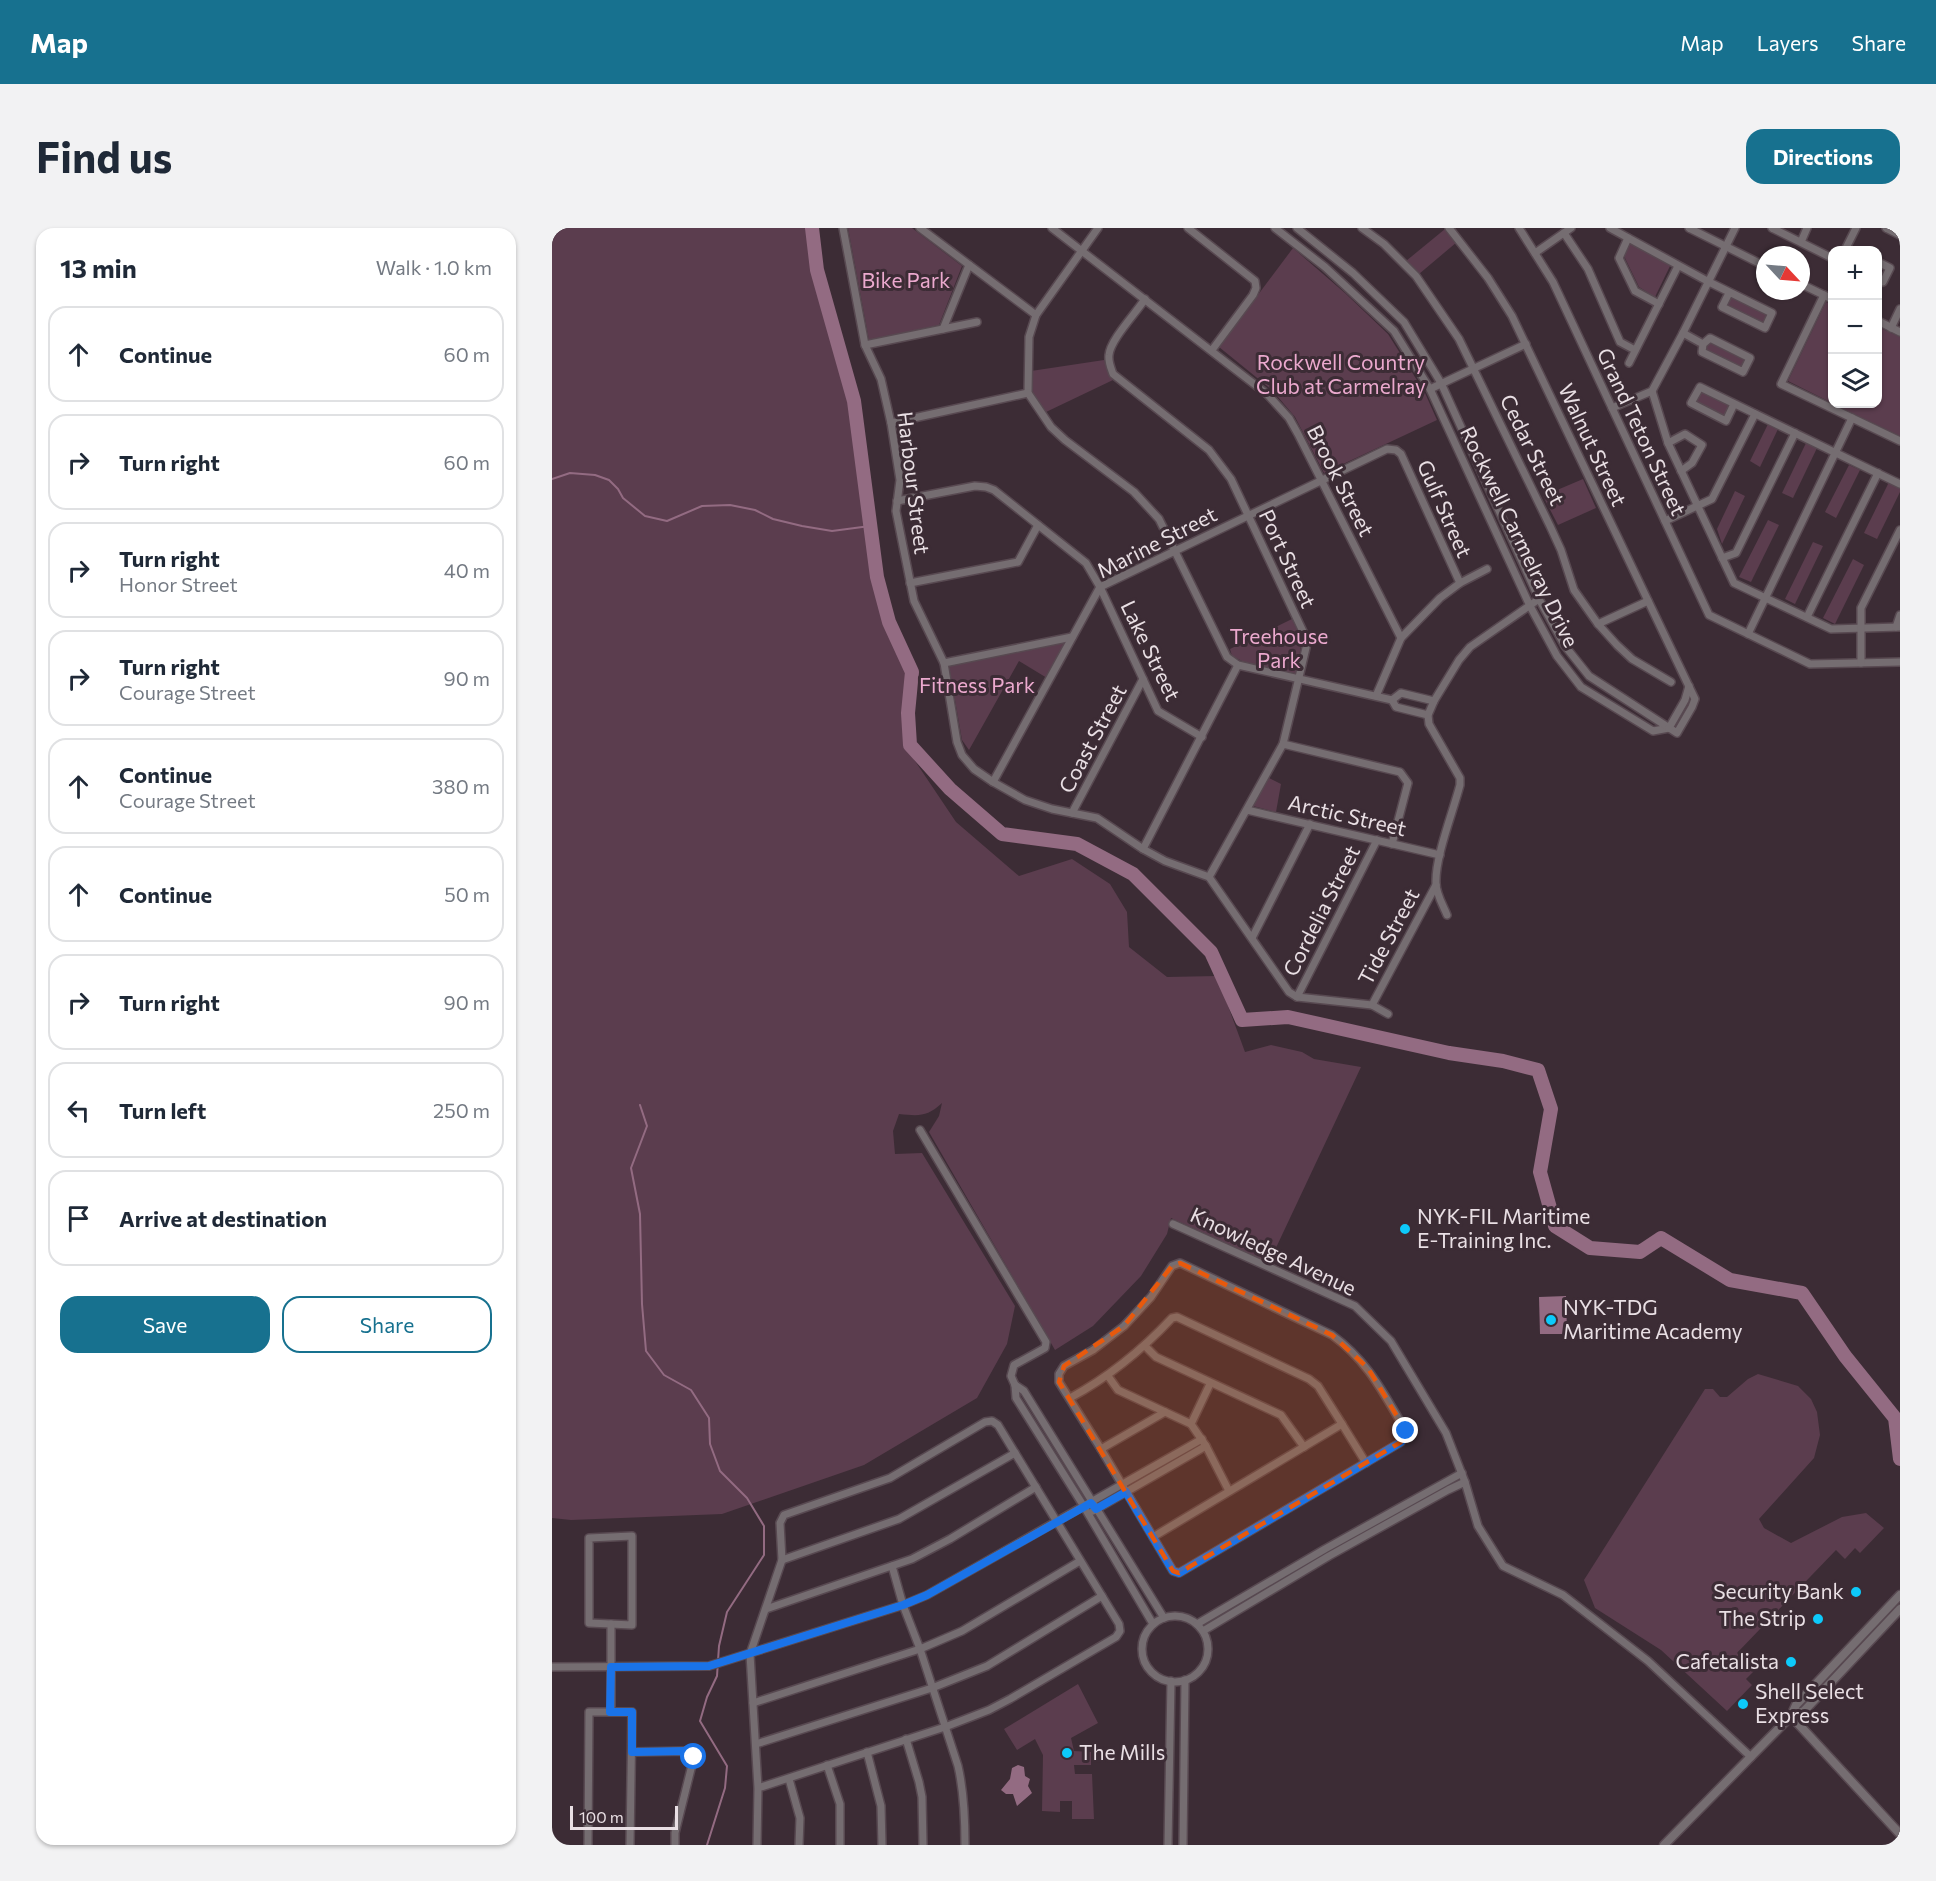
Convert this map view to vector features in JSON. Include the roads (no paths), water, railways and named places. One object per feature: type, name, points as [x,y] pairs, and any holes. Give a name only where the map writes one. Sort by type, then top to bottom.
[{"type":"street","name":"Harbour Street","points":[[843,228],[865,345],[881,380],[891,423],[900,480],[896,511],[914,601],[944,663],[957,742],[962,755],[974,769],[1025,800],[1052,809],[1097,818],[1143,849],[1176,866],[1209,877]]},
{"type":"street","points":[[920,228],[1036,315]]},
{"type":"street","name":"Brook Street","points":[[1052,228],[1267,394],[1289,418],[1401,638]]},
{"type":"street","points":[[1098,228],[1036,315],[1029,337],[1028,393],[1051,427],[1134,492],[1159,519],[1227,657],[1238,665],[1392,699],[1401,693],[1434,701]]},
{"type":"street","points":[[1188,228],[1256,281],[1253,295],[1212,350]]},
{"type":"street","name":"Rockwell Carmelray Drive","points":[[1275,228],[1325,267],[1394,331],[1430,389],[1530,606],[1557,656],[1581,687],[1653,731],[1669,728]]},
{"type":"street","name":"Rockwell Carmelray Drive","points":[[1297,228],[1353,273],[1404,322],[1441,384],[1539,598],[1565,645],[1589,676],[1669,728]]},
{"type":"street","name":"Cedar Street","points":[[1362,228],[1384,244],[1416,276],[1460,339],[1561,550],[1574,590],[1598,624],[1617,645],[1632,659],[1671,682]]},
{"type":"street","name":"Walnut Street","points":[[1449,228],[1488,278],[1512,316],[1689,686]]},
{"type":"street","name":"Grand Teton Street","points":[[1519,228],[1553,282],[1709,615],[1810,664],[1900,662]]},
{"type":"street","points":[[1535,253],[1571,228]]},
{"type":"street","points":[[1610,228],[1772,314],[1765,328],[1722,307],[1729,293]]},
{"type":"street","points":[[1689,228],[1756,262]]},
{"type":"street","points":[[1611,408],[1652,391],[1727,248],[1735,228]]},
{"type":"street","points":[[1772,228],[1828,256]]},
{"type":"street","points":[[1801,242],[1808,228]]},
{"type":"street","points":[[1847,246],[1856,228]]},
{"type":"street","points":[[1886,228],[1900,235]]},
{"type":"street","points":[[1564,233],[1588,269],[1620,342],[1635,350]]},
{"type":"street","points":[[1628,238],[1619,258],[1635,291],[1659,304]]},
{"type":"street","points":[[1882,264],[1890,268],[1882,278]]},
{"type":"street","points":[[943,329],[969,265]]},
{"type":"street","points":[[1629,363],[1678,266]]},
{"type":"street","points":[[1810,288],[1828,297]]},
{"type":"street","points":[[1824,295],[1781,384],[1900,441]]},
{"type":"street","name":"Port Street","points":[[1145,299],[1113,344],[1109,355],[1113,374],[1209,450],[1231,479],[1307,640],[1283,744],[1209,877]]},
{"type":"street","points":[[1891,328],[1900,309]]},
{"type":"street","points":[[865,345],[977,322]]},
{"type":"street","points":[[1882,323],[1900,332]]},
{"type":"street","points":[[1683,333],[1703,344]]},
{"type":"street","points":[[1710,338],[1750,358],[1743,372],[1702,352],[1703,344],[1710,338]]},
{"type":"street","points":[[1430,389],[1526,344]]},
{"type":"street","points":[[1734,404],[1726,421],[1691,404],[1700,387],[1900,484]]},
{"type":"street","points":[[1652,391],[1668,443],[1734,583],[1831,629],[1898,627],[1900,615]]},
{"type":"street","points":[[891,423],[1028,393]]},
{"type":"street","points":[[1665,521],[1712,500],[1755,414]]},
{"type":"street","points":[[1748,634],[1852,418]]},
{"type":"street","points":[[1722,558],[1736,553],[1795,433]]},
{"type":"street","points":[[1668,443],[1685,434],[1702,445],[1692,463],[1681,471]]},
{"type":"street","name":"Marine Street","points":[[993,782],[1100,587],[1387,449],[1396,450]]},
{"type":"street","name":"Gulf Street","points":[[1396,450],[1401,454],[1460,583]]},
{"type":"street","points":[[1807,617],[1878,473]]},
{"type":"street","name":"Lake Street","points":[[897,501],[975,486],[994,490],[1086,563],[1100,587],[1158,711],[1202,737]]},
{"type":"street","points":[[910,583],[1018,562],[1038,525]]},
{"type":"street","points":[[1861,663],[1861,608],[1900,530]]},
{"type":"street","points":[[1892,547],[1900,551]]},
{"type":"street","points":[[1376,696],[1401,638],[1432,605],[1460,583],[1487,569]]},
{"type":"street","points":[[1448,915],[1440,900],[1436,885],[1440,855],[1460,786],[1460,778],[1429,724],[1428,716],[1434,701],[1459,660],[1470,647],[1539,598]]},
{"type":"street","points":[[1598,624],[1648,601]]},
{"type":"street","points":[[944,663],[1072,637]]},
{"type":"street","points":[[1143,849],[1238,665]]},
{"type":"street","name":"Coast Street","points":[[1072,813],[1143,679]]},
{"type":"street","points":[[1689,686],[1695,699],[1677,733],[1669,728],[1685,700],[1689,686]]},
{"type":"street","points":[[1392,699],[1396,707],[1428,716]]},
{"type":"street","points":[[1283,744],[1400,772],[1408,783],[1392,844]]},
{"type":"street","name":"Arctic Street","points":[[1247,810],[1440,855]]},
{"type":"street","points":[[1252,938],[1310,824]]},
{"type":"street","name":"Cordelia Street","points":[[1297,997],[1377,840]]},
{"type":"street","points":[[1209,877],[1289,992],[1297,997],[1372,1005],[1388,1014]]},
{"type":"street","name":"Tide Street","points":[[1372,1005],[1436,885]]},
{"type":"street","points":[[920,1130],[1046,1342],[1045,1348],[1014,1365],[1011,1376],[1015,1385],[1016,1398],[1086,1510],[1153,1624]]},
{"type":"street","name":"Knowledge Avenue","points":[[1173,1224],[1355,1306],[1391,1341],[1446,1433],[1462,1473],[1478,1526],[1503,1566],[1563,1595],[1639,1654],[1751,1757]]},
{"type":"street","points":[[1180,1263],[1332,1335],[1368,1368],[1406,1431],[1401,1442],[1179,1573],[1173,1571],[1101,1449],[1059,1382],[1059,1374],[1064,1366],[1094,1350],[1124,1326],[1151,1297],[1172,1266],[1180,1263]]},
{"type":"street","points":[[1070,1398],[1108,1376],[1145,1346],[1172,1318],[1177,1317],[1309,1379],[1318,1386],[1366,1463]]},
{"type":"street","points":[[1145,1346],[1156,1357],[1281,1415],[1304,1447]]},
{"type":"street","points":[[1108,1376],[1118,1390],[1191,1424],[1204,1443],[1228,1491]]},
{"type":"street","points":[[1191,1424],[1210,1383]]},
{"type":"street","points":[[1015,1385],[1024,1391],[1164,1618]]},
{"type":"street","points":[[1101,1449],[1165,1412]]},
{"type":"street","points":[[758,1788],[945,1727],[989,1710],[1116,1637],[1120,1631],[1119,1624],[1058,1521],[998,1425],[993,1421],[986,1422],[890,1478],[784,1515],[780,1523],[782,1560],[750,1654],[758,1788],[758,1845]]},
{"type":"street","points":[[1153,1537],[1342,1424]]},
{"type":"street","points":[[1094,1506],[1121,1484],[1204,1443]]},
{"type":"street","points":[[552,1667],[709,1666],[903,1605],[927,1595],[1058,1521],[1126,1492],[1204,1443]]},
{"type":"street","points":[[782,1560],[899,1519],[1015,1453]]},
{"type":"street","points":[[1197,1624],[1462,1473]]},
{"type":"street","points":[[1203,1631],[1329,1556],[1465,1482]]},
{"type":"street","points":[[766,1608],[892,1566],[934,1548],[1036,1487]]},
{"type":"street","points":[[632,1536],[632,1625],[611,1624],[589,1623],[589,1538],[632,1536]]},
{"type":"street","points":[[753,1703],[920,1649],[962,1631],[1080,1561]]},
{"type":"street","points":[[892,1566],[962,1784],[965,1845]]},
{"type":"street","points":[[1664,1845],[1791,1716],[1796,1705],[1900,1595]]},
{"type":"street","points":[[756,1744],[932,1688],[987,1666],[1101,1596]]},
{"type":"street","points":[[1791,1716],[1804,1711],[1899,1610],[1890,1605]]},
{"type":"street","points":[[1175,1615],[1187,1617],[1197,1624],[1208,1642],[1208,1654],[1204,1666],[1196,1675],[1185,1680],[1171,1682],[1159,1678],[1150,1670],[1144,1659],[1142,1646],[1145,1634],[1153,1624],[1175,1615]]},
{"type":"street","points":[[610,1712],[611,1624]]},
{"type":"street","points":[[1183,1845],[1185,1680]]},
{"type":"street","points":[[1168,1845],[1171,1682]]},
{"type":"street","points":[[588,1845],[589,1712],[632,1712],[630,1845]]},
{"type":"street","points":[[1791,1716],[1900,1834]]},
{"type":"street","points":[[906,1739],[922,1797],[923,1845]]},
{"type":"street","points":[[632,1752],[688,1751],[694,1757],[675,1833],[675,1845]]},
{"type":"street","points":[[867,1752],[881,1806],[882,1845]]},
{"type":"street","points":[[827,1765],[840,1804],[840,1845]]},
{"type":"street","points":[[1170,1769],[1184,1770]]},
{"type":"street","points":[[789,1779],[800,1818],[799,1845]]},
{"type":"street","points":[[1170,1798],[1184,1798]]},
{"type":"waterway","points":[[812,228],[817,270],[854,401],[877,577],[889,622],[912,672],[908,713],[910,745],[950,789],[1002,834],[1077,844],[1133,874],[1211,952],[1242,1020],[1288,1017],[1449,1053],[1503,1061],[1538,1070],[1551,1109],[1540,1172],[1555,1226],[1590,1248],[1640,1252],[1661,1238],[1730,1280],[1802,1293],[1845,1356],[1895,1418],[1900,1459]]},
{"type":"waterway","points":[[552,479],[570,473],[595,475],[609,480],[623,498],[645,516],[667,521],[702,506],[730,505],[755,510],[773,519],[832,531],[870,526]]},
{"type":"waterway","points":[[640,1105],[647,1126],[631,1168],[640,1214],[642,1304],[646,1351],[664,1375],[691,1390],[709,1418],[710,1444],[720,1471],[747,1498],[764,1526],[764,1555],[727,1612],[719,1646],[717,1676],[707,1697],[700,1721],[727,1766],[725,1788],[707,1845]]},
{"type":"place","name":"NYK-FIL Maritime E-Training Inc.","points":[[1405,1229]]},
{"type":"place","name":"NYK-TDG Maritime Academy","points":[[1551,1320]]},
{"type":"place","name":"Security Bank","points":[[1856,1592]]},
{"type":"place","name":"The Strip","points":[[1818,1619]]},
{"type":"place","name":"Cafetalista","points":[[1791,1662]]},
{"type":"place","name":"Shell Select Express","points":[[1743,1704]]},
{"type":"place","name":"The Mills","points":[[1067,1753]]},
{"type":"park label","name":"Bike Park","points":[[906,281]]},
{"type":"park label","name":"Rockwell Country Club at Carmelray","points":[[1341,375]]},
{"type":"park label","name":"Treehouse Park","points":[[1279,649]]},
{"type":"park label","name":"Fitness Park","points":[[977,686]]}]
